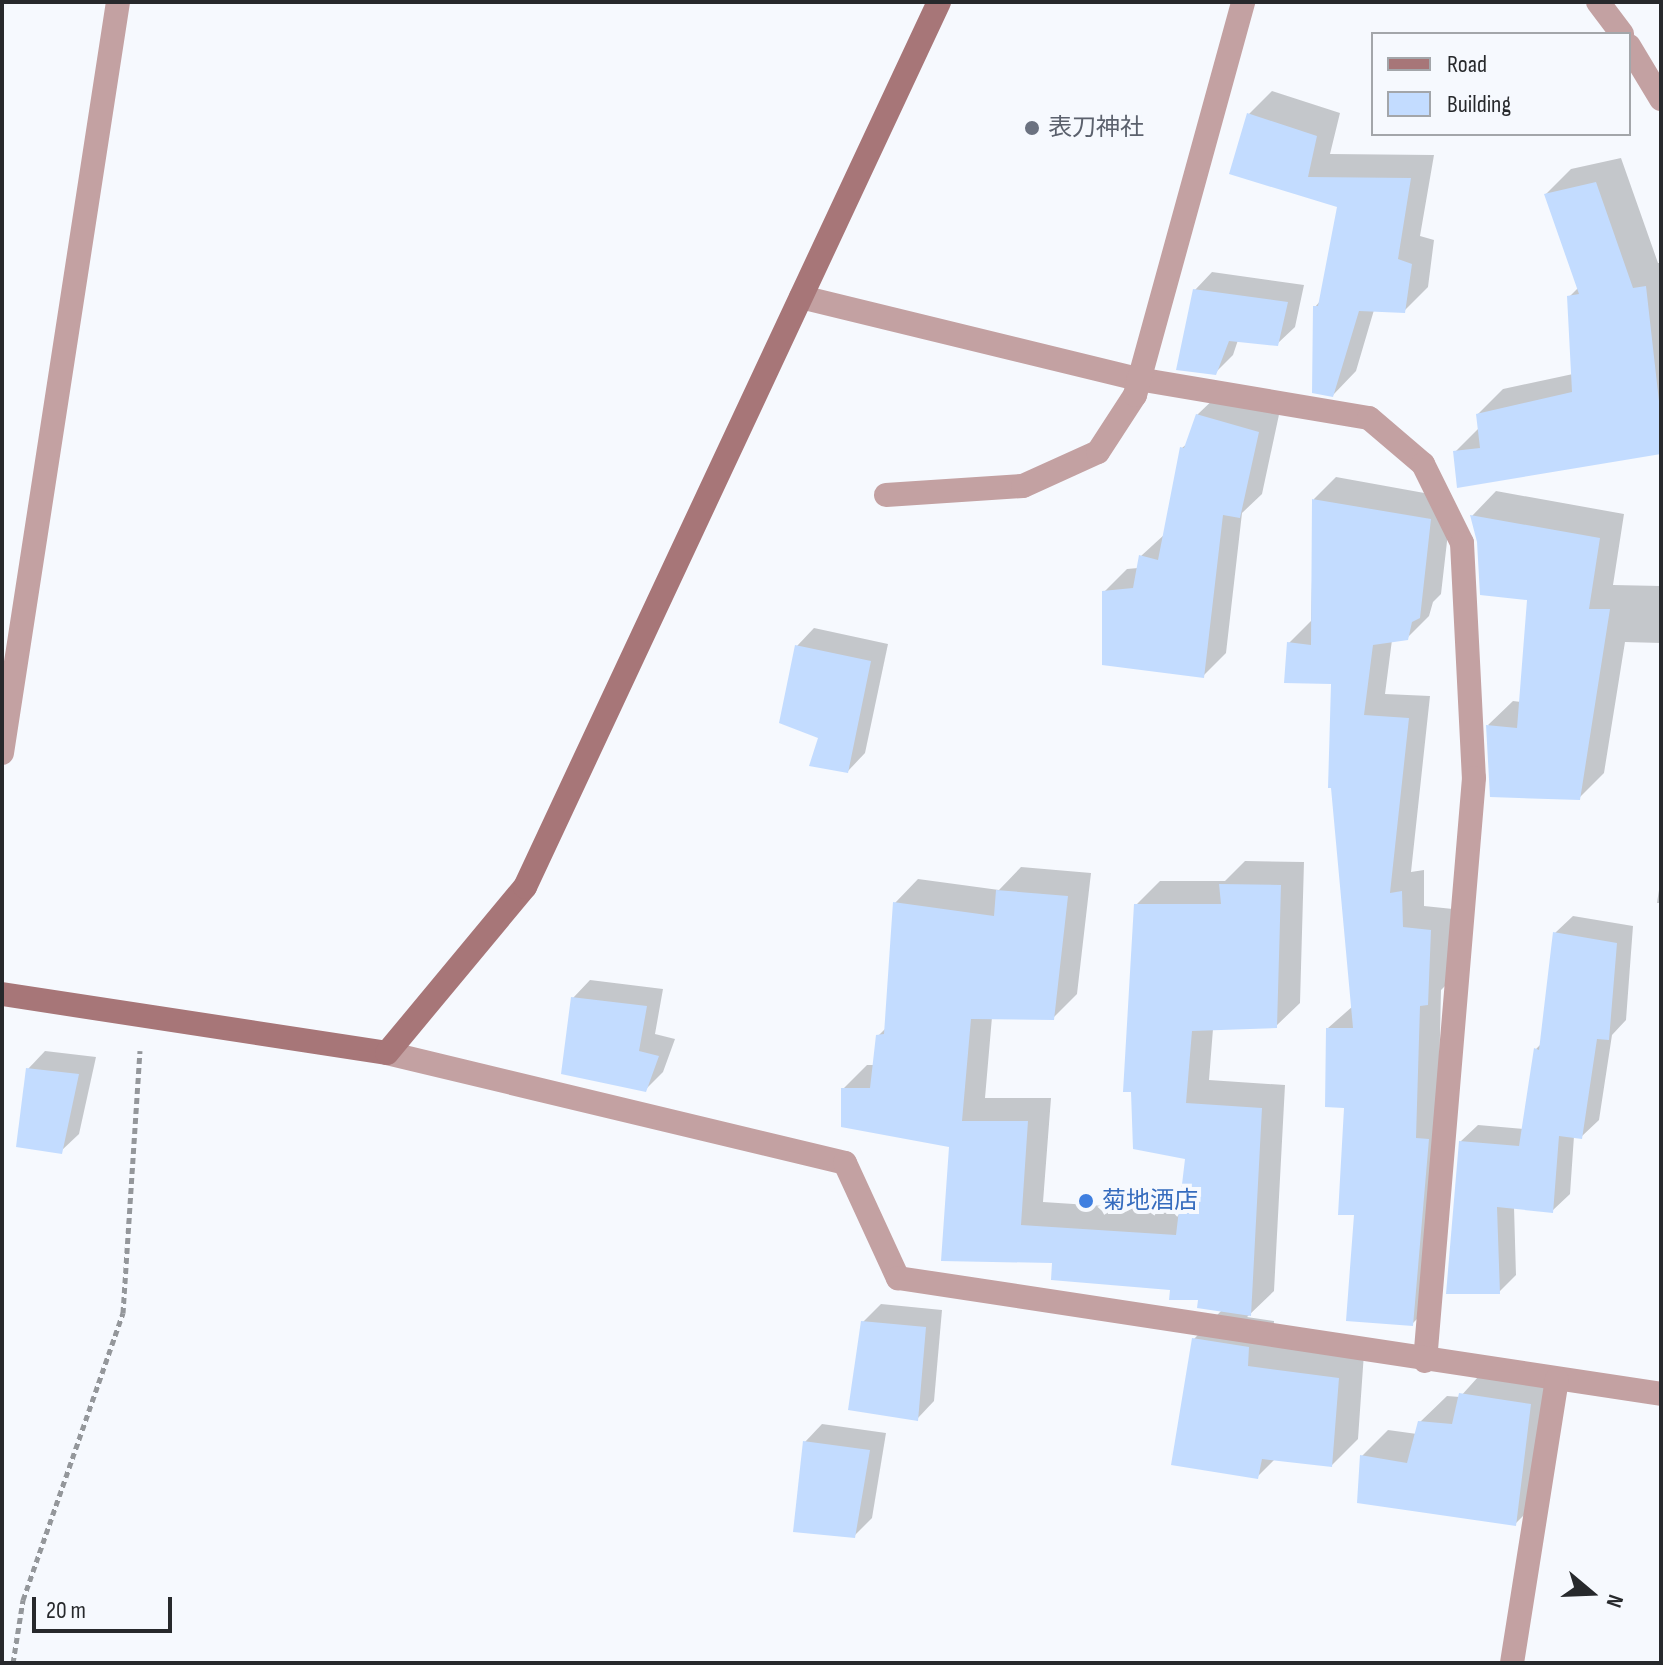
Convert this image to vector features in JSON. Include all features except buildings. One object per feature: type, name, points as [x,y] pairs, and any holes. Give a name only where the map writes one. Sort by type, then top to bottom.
[{"type":"street","points":[[2,753],[118,2]]},
{"type":"street","points":[[387,1053],[525,887],[939,2]]},
{"type":"street","points":[[886,495],[1023,486],[1098,452],[1135,395],[1243,2]]},
{"type":"street","points":[[1598,2],[1620,32]]},
{"type":"street","points":[[1631,49],[1661,99]]},
{"type":"street","points":[[801,297],[1138,379],[1369,418],[1423,464],[1462,543],[1474,778],[1425,1361]]},
{"type":"street","points":[[2,994],[387,1053],[845,1163],[898,1278],[1425,1361],[1661,1394]]},
{"type":"street","points":[[1512,1663],[1557,1380]]},
{"type":"path","points":[[13,1663],[23,1600],[123,1313],[143,1018]]},
{"type":"place","name":"表刀神社","points":[[1032,128]]},
{"type":"place","name":"菊地酒店","points":[[1086,1201]]}]
